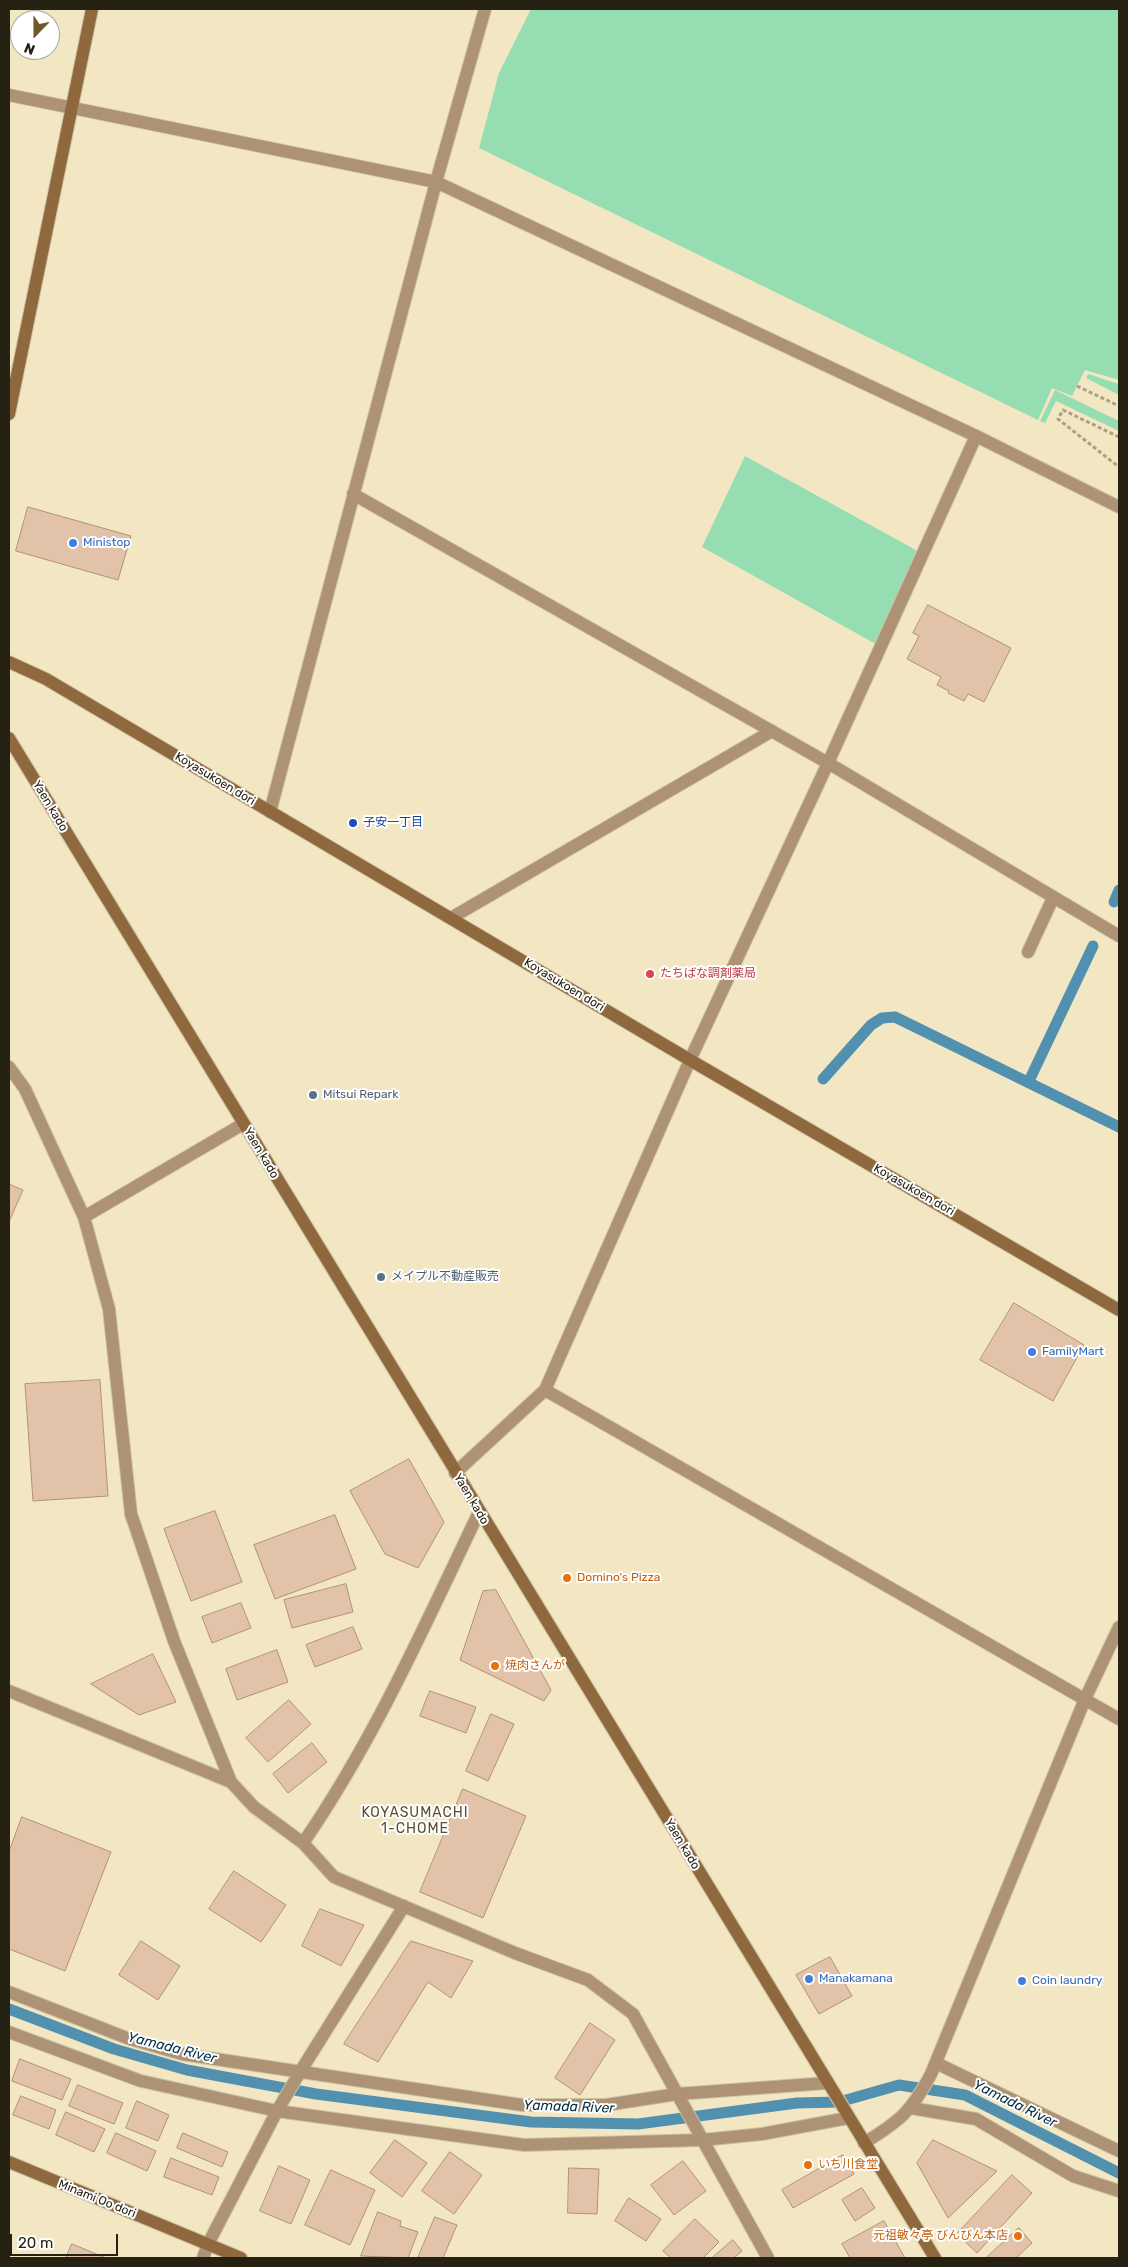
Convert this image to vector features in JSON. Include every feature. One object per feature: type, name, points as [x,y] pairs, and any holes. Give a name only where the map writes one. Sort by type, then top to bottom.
[{"type":"street","points":[[9,414],[92,9]]},
{"type":"street","points":[[270,812],[436,182],[485,9]]},
{"type":"street","points":[[9,95],[436,182],[976,436],[1119,507]]},
{"type":"street","points":[[455,1473],[545,1390],[690,1060],[828,763],[976,436]]},
{"type":"street","points":[[353,494],[828,763],[1119,936]]},
{"type":"street","name":"Koyasukoen dori","points":[[9,662],[46,679],[690,1060],[1119,1310]]},
{"type":"street","points":[[451,918],[772,731]]},
{"type":"street","name":"Yaen kado","points":[[9,738],[829,2087],[935,2258]]},
{"type":"street","points":[[1028,952],[1053,898]]},
{"type":"street","points":[[9,1067],[25,1089],[84,1217],[109,1309],[130,1514],[174,1641],[231,1782],[254,1807],[303,1843],[334,1878],[515,1953],[588,1980],[633,2014],[768,2258]]},
{"type":"street","points":[[84,1217],[243,1124]]},
{"type":"street","points":[[545,1390],[1119,1719]]},
{"type":"street","points":[[303,1843],[335,1797],[369,1734],[479,1512]]},
{"type":"street","points":[[864,2143],[896,2123],[915,2104],[934,2068],[1085,1700],[1119,1627]]},
{"type":"street","points":[[9,1691],[231,1782]]},
{"type":"street","points":[[203,2258],[208,2244],[280,2106],[404,1906]]},
{"type":"street","points":[[9,1992],[127,2038],[182,2054],[297,2077],[522,2105],[606,2105],[679,2097],[829,2087]]},
{"type":"street","points":[[9,2032],[141,2081],[524,2146],[762,2134],[846,2114]]},
{"type":"street","points":[[934,2068],[1119,2151]]},
{"type":"street","points":[[915,2104],[976,2119],[1074,2176],[1119,2192]]},
{"type":"street","name":"Minami Oo dori","points":[[9,2162],[240,2258]]},
{"type":"path","points":[[1077,386],[1119,406]]},
{"type":"path","points":[[1119,437],[1063,410],[1058,419],[1119,467]]},
{"type":"green space","points":[[531,9],[1119,9],[1119,380],[1085,370],[1072,396],[1052,388],[1038,420],[479,148],[499,73]]},
{"type":"green space","points":[[1088,374],[1119,384],[1119,395],[1086,378]]},
{"type":"green space","points":[[1055,390],[1119,421],[1119,431],[1056,401],[1045,423],[1040,421]]},
{"type":"green space","points":[[745,456],[923,554],[881,647],[702,547]]},
{"type":"building","name":"Ministop","points":[[28,507],[131,536],[118,580],[16,551]]},
{"type":"building","points":[[928,605],[1011,648],[984,702],[968,694],[964,701],[948,693],[949,691],[937,685],[941,677],[907,659],[919,636],[913,633]]},
{"type":"building","points":[[9,1184],[23,1190],[9,1222]]},
{"type":"building","name":"FamilyMart","points":[[1014,1303],[1084,1345],[1053,1401],[980,1360]]},
{"type":"building","points":[[100,1380],[108,1496],[33,1501],[25,1384]]},
{"type":"building","points":[[409,1459],[444,1522],[418,1568],[385,1554],[350,1491]]},
{"type":"building","points":[[215,1511],[242,1582],[191,1601],[164,1529]]},
{"type":"building","points":[[335,1515],[356,1569],[275,1599],[254,1545]]},
{"type":"building","points":[[346,1584],[353,1612],[292,1628],[284,1600]]},
{"type":"building","points":[[496,1590],[551,1690],[544,1701],[460,1660],[483,1591]]},
{"type":"building","points":[[241,1603],[251,1628],[212,1643],[202,1617]]},
{"type":"building","points":[[353,1627],[362,1649],[315,1667],[306,1645]]},
{"type":"building","points":[[277,1650],[288,1682],[237,1700],[226,1669]]},
{"type":"building","points":[[153,1654],[176,1702],[139,1715],[91,1684]]},
{"type":"building","points":[[430,1691],[476,1707],[466,1733],[420,1716]]},
{"type":"building","points":[[289,1700],[311,1724],[268,1762],[246,1738]]},
{"type":"building","points":[[491,1714],[514,1724],[488,1781],[466,1771]]},
{"type":"building","points":[[312,1743],[327,1762],[288,1793],[273,1774]]},
{"type":"building","points":[[463,1789],[526,1816],[483,1918],[420,1892]]},
{"type":"building","points":[[22,1817],[111,1852],[65,1971],[9,1949],[9,1852]]},
{"type":"building","points":[[234,1871],[286,1905],[261,1942],[209,1909]]},
{"type":"building","points":[[320,1909],[364,1925],[341,1966],[302,1946]]},
{"type":"building","points":[[141,1941],[180,1966],[158,2000],[119,1975]]},
{"type":"building","points":[[411,1941],[473,1961],[451,1998],[428,1982],[378,2062],[344,2044]]},
{"type":"building","points":[[830,1957],[852,1996],[819,2014],[796,1975]]},
{"type":"building","points":[[590,2023],[615,2040],[580,2095],[555,2078]]},
{"type":"building","points":[[20,2059],[71,2079],[62,2100],[12,2081]]},
{"type":"building","points":[[78,2085],[123,2103],[114,2124],[69,2106]]},
{"type":"building","points":[[21,2096],[56,2110],[49,2129],[13,2115]]},
{"type":"building","points":[[137,2101],[169,2115],[158,2141],[126,2128]]},
{"type":"building","points":[[66,2112],[105,2129],[94,2152],[56,2135]]},
{"type":"building","points":[[116,2133],[156,2151],[147,2171],[107,2153]]},
{"type":"building","points":[[183,2133],[228,2152],[222,2167],[177,2148]]},
{"type":"building","points":[[395,2140],[427,2163],[402,2197],[370,2173]]},
{"type":"building","points":[[933,2140],[997,2171],[948,2218],[917,2163]]},
{"type":"building","points":[[450,2152],[482,2175],[454,2214],[422,2191]]},
{"type":"building","points":[[843,2155],[854,2174],[793,2208],[782,2190]]},
{"type":"building","points":[[171,2158],[219,2177],[212,2195],[164,2177]]},
{"type":"building","points":[[683,2161],[706,2191],[674,2215],[651,2185]]},
{"type":"building","points":[[279,2166],[310,2180],[291,2224],[260,2211]]},
{"type":"building","points":[[569,2168],[599,2169],[597,2214],[568,2213]]},
{"type":"building","points":[[331,2170],[375,2190],[350,2245],[305,2225]]},
{"type":"building","points":[[1012,2175],[1032,2193],[977,2253],[957,2234]]},
{"type":"building","points":[[862,2188],[875,2208],[855,2221],[842,2200]]},
{"type":"building","points":[[629,2198],[661,2219],[646,2241],[615,2221]]},
{"type":"building","points":[[378,2212],[401,2221],[400,2226],[418,2232],[408,2258],[361,2256]]},
{"type":"building","points":[[435,2217],[457,2225],[443,2258],[418,2258]]},
{"type":"building","points":[[695,2219],[719,2242],[703,2258],[671,2258],[663,2251]]},
{"type":"building","points":[[884,2221],[905,2258],[850,2258],[842,2244]]},
{"type":"building","name":"元祖敏々亭 びんびん本店","points":[[1019,2228],[1032,2243],[1016,2258],[986,2258]]},
{"type":"building","points":[[733,2240],[742,2251],[734,2258],[712,2258]]},
{"type":"building","points":[[72,2244],[106,2258],[66,2258]]},
{"type":"waterway","points":[[1114,902],[1119,890]]},
{"type":"waterway","points":[[1029,1081],[1093,946]]},
{"type":"waterway","points":[[823,1079],[871,1025],[882,1018],[895,1017],[1119,1127]]},
{"type":"waterway","name":"Yamada River","points":[[9,2009],[114,2049],[187,2070],[316,2094],[531,2122],[638,2124],[797,2103],[839,2102],[899,2085],[965,2095],[1119,2173]]},
{"type":"place","name":"Ministop","points":[[73,543]]},
{"type":"place","name":"子安一丁目","points":[[353,823]]},
{"type":"place","name":"たちばな調剤薬局","points":[[650,974]]},
{"type":"place","name":"Mitsui Repark","points":[[313,1095]]},
{"type":"place","name":"メイプル不動産販売","points":[[381,1277]]},
{"type":"place","name":"FamilyMart","points":[[1032,1352]]},
{"type":"place","name":"Domino's Pizza","points":[[567,1578]]},
{"type":"place","name":"焼肉さんが","points":[[495,1666]]},
{"type":"place","name":"Manakamana","points":[[809,1979]]},
{"type":"place","name":"Coin laundry","points":[[1022,1981]]},
{"type":"place","name":"いち川食堂","points":[[808,2165]]},
{"type":"place","name":"元祖敏々亭 びんびん本店","points":[[1018,2236]]},
{"type":"district","name":"KOYASUMACHI 1-CHOME","points":[[415,1822]]}]
